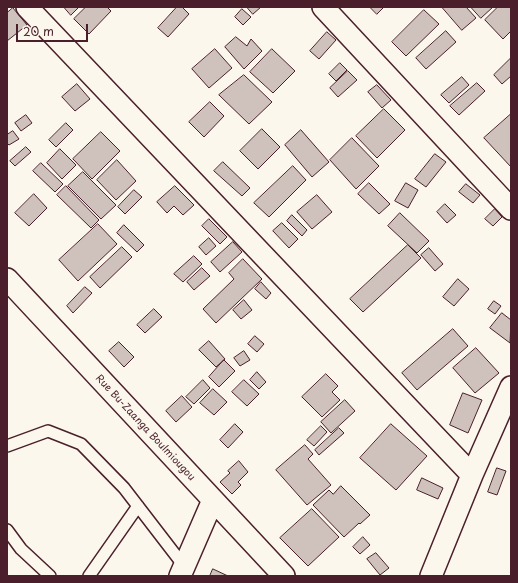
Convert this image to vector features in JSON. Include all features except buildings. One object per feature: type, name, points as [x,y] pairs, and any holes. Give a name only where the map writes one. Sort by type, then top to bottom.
[{"type":"street","points":[[27,7],[472,475]]},
{"type":"street","points":[[323,7],[511,209]]},
{"type":"street","name":"Rue Bu-Zaanga Boulmiougou","points":[[7,279],[284,576]]},
{"type":"street","points":[[431,576],[472,475],[511,387]]},
{"type":"street","points":[[182,571],[213,500]]},
{"type":"lane","points":[[7,446],[48,431],[81,444],[124,488],[182,571]]},
{"type":"lane","points":[[89,576],[138,506]]},
{"type":"lane","points":[[7,530],[21,549],[50,576]]}]
